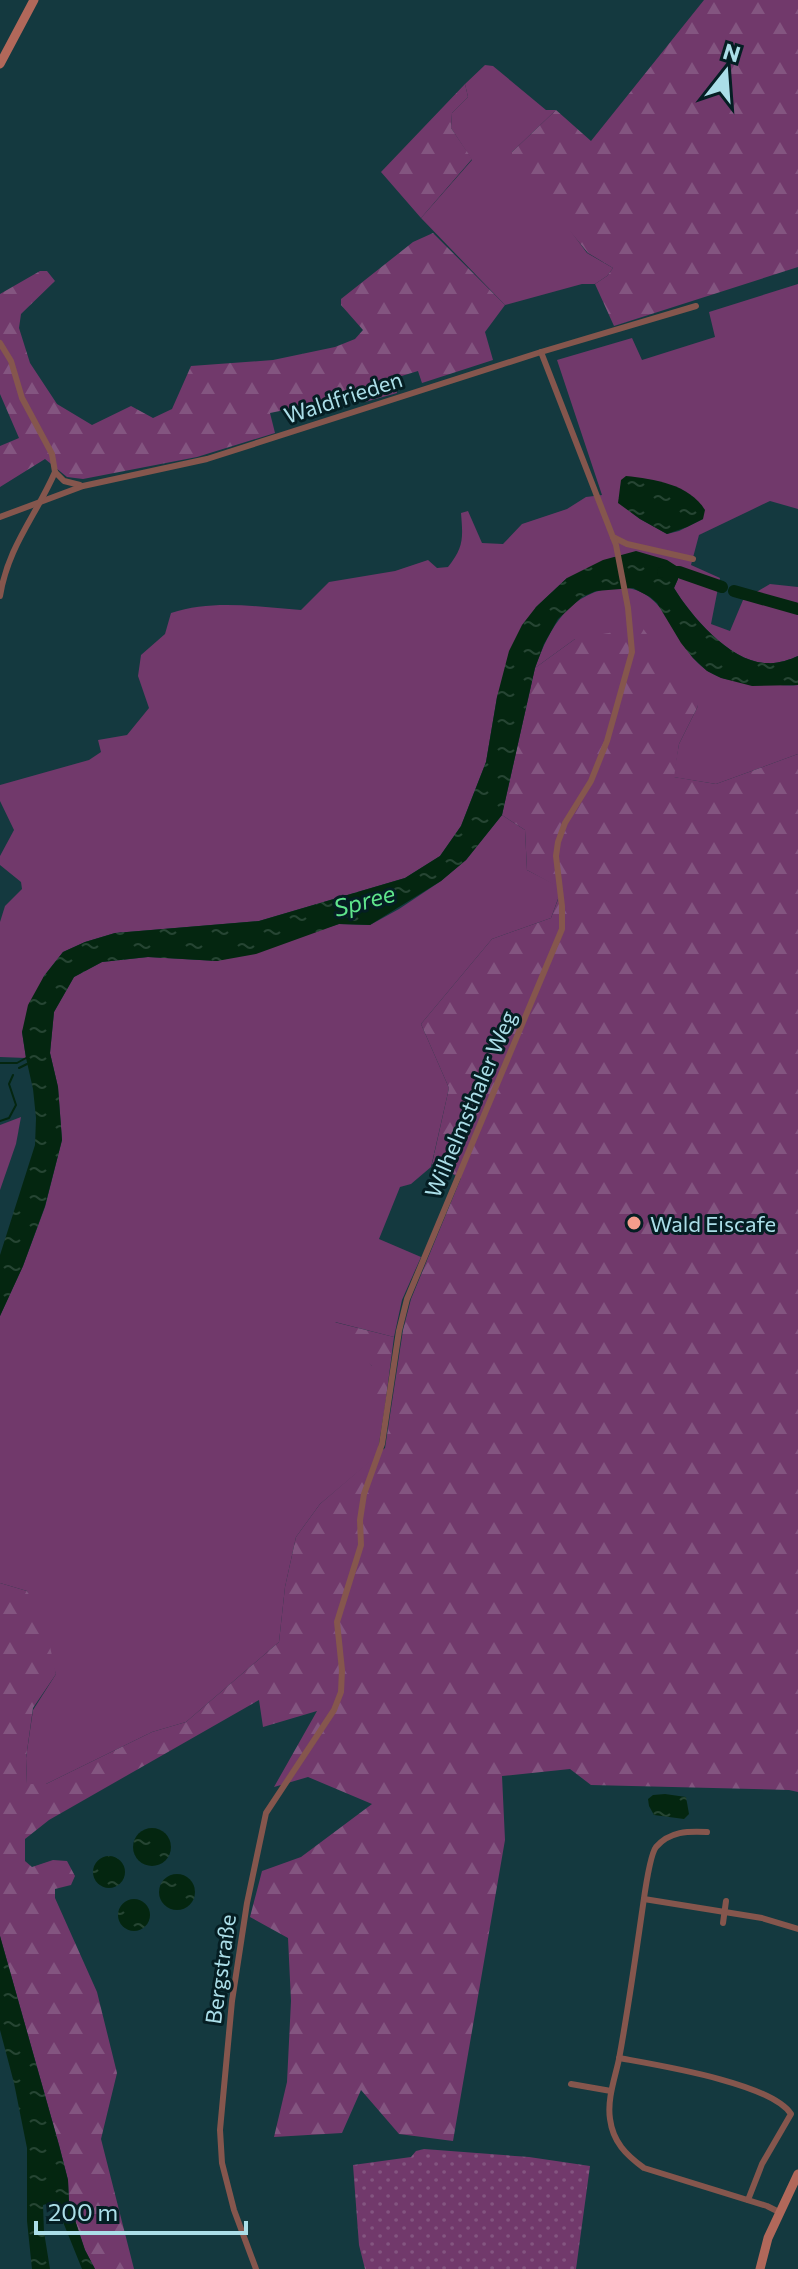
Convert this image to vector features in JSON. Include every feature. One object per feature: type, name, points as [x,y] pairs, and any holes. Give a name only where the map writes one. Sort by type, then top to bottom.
[{"type":"main road","points":[[0,64],[34,0]]},
{"type":"main road","points":[[760,2269],[768,2238],[798,2174]]},
{"type":"street","name":"Waldfrieden","points":[[0,517],[83,486],[207,459],[696,306]]},
{"type":"street","points":[[0,343],[11,361],[22,398],[52,454],[55,472],[64,481],[83,486]]},
{"type":"street","name":"Wilhelmsthaler Weg","points":[[341,1692],[337,1622],[361,1545],[360,1520],[364,1494],[382,1444],[399,1331],[407,1299],[562,929],[556,856],[558,842],[565,823],[591,781],[607,741],[632,652],[617,548],[541,352]]},
{"type":"street","points":[[0,596],[2,581],[18,539],[55,472]]},
{"type":"street","points":[[613,537],[627,544],[693,559]]},
{"type":"street","name":"Bergstraße","points":[[256,2269],[234,2210],[222,2163],[221,2117],[232,2001],[247,1903],[266,1813],[334,1710],[341,1692]]},
{"type":"street","points":[[707,1832],[684,1831],[666,1838],[654,1850],[611,2091],[610,2117],[614,2137],[627,2156],[644,2168],[779,2212]]},
{"type":"street","points":[[644,1899],[762,1918],[798,1929]]},
{"type":"street","points":[[723,1923],[726,1901]]},
{"type":"street","points":[[619,2058],[745,2086],[786,2106],[791,2114]]},
{"type":"street","points":[[571,2084],[611,2091]]},
{"type":"street","points":[[748,2200],[762,2164],[798,2104]]},
{"type":"green space","points":[[704,0],[798,0],[798,267],[614,326],[595,284],[613,268],[588,253],[512,161],[512,152],[556,110],[591,141]]},
{"type":"green space","points":[[485,65],[493,66],[546,110],[556,110],[512,152],[587,253],[613,268],[595,284],[582,284],[505,305],[421,218],[472,160],[451,128],[452,113],[468,97],[465,84]]},
{"type":"green space","points":[[465,84],[468,97],[452,113],[451,128],[472,159],[421,218],[381,172]]},
{"type":"green space","points":[[433,233],[505,305],[485,332],[493,360],[422,383],[418,371],[395,378],[397,393],[365,402],[358,395],[270,413],[275,433],[197,457],[83,479],[67,477],[45,459],[0,487],[0,446],[19,438],[0,394],[0,294],[40,271],[47,271],[55,281],[21,314],[19,328],[30,363],[57,404],[92,425],[131,406],[153,418],[172,409],[191,366],[273,360],[335,347],[355,339],[363,330],[341,305],[341,299],[413,242]]},
{"type":"green space","points":[[798,284],[798,509],[770,501],[699,535],[691,565],[720,578],[711,624],[730,631],[743,600],[770,584],[798,587],[798,656],[767,663],[753,661],[726,647],[701,624],[681,599],[674,588],[678,579],[567,578],[536,607],[497,697],[486,762],[461,826],[440,856],[405,878],[259,921],[115,933],[63,952],[44,976],[22,1032],[26,1058],[0,1057],[0,922],[5,906],[22,889],[21,882],[0,865],[0,856],[14,830],[0,801],[0,785],[89,760],[101,752],[98,740],[127,735],[149,708],[138,676],[141,655],[165,634],[171,613],[219,605],[301,610],[329,582],[395,571],[428,560],[437,568],[448,567],[461,542],[461,513],[468,511],[482,543],[503,544],[522,524],[567,509],[586,497],[602,495],[557,360],[632,338],[642,360],[715,337],[709,312]],"holes":[[[618,502],[703,519],[667,534]]]},
{"type":"green space","points":[[619,587],[637,590],[651,599],[662,610],[689,653],[701,666],[717,676],[798,685],[798,754],[716,784],[673,777],[679,744],[698,706],[575,639],[535,668],[548,638],[564,613],[587,595]]},
{"type":"green space","points":[[642,627],[698,706],[679,744],[674,777],[716,784],[798,754],[798,1792],[591,1785],[570,1769],[502,1776],[505,1840],[453,2141],[399,2134],[361,2090],[342,2133],[274,2137],[287,2082],[291,2001],[288,1938],[250,1917],[262,1871],[301,1857],[372,1804],[308,1777],[274,1787],[317,1711],[263,1727],[259,1700],[49,1820],[25,1839],[25,1861],[32,1867],[53,1860],[67,1861],[75,1876],[71,1885],[55,1889],[55,1898],[97,1992],[117,2073],[101,2139],[134,2269],[95,2269],[85,2250],[69,2202],[68,2180],[59,2145],[0,1936],[0,1583],[27,1591],[45,1624],[56,1674],[33,1708],[26,1758],[27,1784],[46,1784],[152,1732],[186,1722],[279,1642],[285,1587],[296,1537],[320,1504],[385,1448],[403,1330],[411,1299],[461,1178],[432,1164],[449,1088],[421,1024],[492,939],[551,918],[562,889],[527,870],[525,830],[502,815],[535,668],[575,639]]},
{"type":"green space","points":[[502,815],[525,830],[527,870],[562,888],[551,918],[492,939],[421,1024],[449,1088],[431,1167],[411,1184],[400,1187],[379,1239],[421,1257],[402,1300],[394,1337],[335,1322],[372,1366],[385,1406],[377,1456],[320,1504],[296,1537],[285,1587],[279,1642],[186,1722],[152,1732],[46,1784],[27,1784],[26,1758],[33,1710],[56,1674],[27,1591],[0,1583],[0,1316],[45,1207],[62,1140],[58,1087],[50,1053],[54,1012],[74,977],[102,962],[148,957],[217,961],[339,924],[370,925],[441,881],[466,860]]},
{"type":"green space","points":[[21,1117],[16,1144],[0,1190],[0,1125]]},
{"type":"green space","points":[[334,1322],[394,1337],[385,1406],[367,1386],[372,1366],[331,1332]]},
{"type":"green space","points":[[424,2149],[529,2157],[590,2166],[576,2269],[365,2269],[359,2245],[353,2165],[411,2157],[416,2151]]},
{"type":"water","points":[[626,476],[670,484],[690,494],[705,510],[703,519],[667,534],[640,519],[618,503],[621,480]]},
{"type":"water","name":"Spree","points":[[636,551],[667,560],[678,567],[674,588],[701,624],[726,647],[753,661],[767,663],[798,656],[798,685],[752,686],[721,678],[707,671],[693,658],[650,597],[633,588],[596,591],[582,597],[558,619],[544,644],[535,668],[502,815],[466,860],[441,881],[370,925],[339,924],[256,954],[217,961],[148,957],[102,962],[74,977],[54,1012],[50,1053],[58,1087],[62,1140],[45,1206],[0,1316],[0,1255],[35,1145],[33,1089],[22,1032],[28,1005],[44,976],[63,952],[115,933],[259,921],[405,878],[440,856],[461,826],[486,762],[497,697],[509,651],[522,625],[567,578],[603,560]]},
{"type":"water","points":[[653,1795],[686,1797],[689,1814],[684,1819],[654,1815],[648,1799]]},
{"type":"water","points":[[152,1828],[166,1833],[171,1847],[166,1861],[152,1866],[138,1861],[133,1847],[138,1833]]},
{"type":"water","points":[[109,1856],[120,1861],[125,1872],[120,1883],[109,1888],[98,1883],[93,1872],[98,1861]]},
{"type":"water","points":[[177,1874],[190,1879],[195,1892],[190,1905],[177,1910],[164,1905],[159,1892],[164,1879]]},
{"type":"water","points":[[134,1899],[145,1904],[150,1915],[145,1926],[134,1931],[123,1926],[118,1915],[123,1904]]},
{"type":"water","points":[[0,1936],[59,2145],[68,2180],[69,2202],[85,2250],[95,2269],[82,2269],[57,2207],[50,2203],[43,2205],[50,2269],[32,2269],[27,2221],[27,2148],[0,2030]]},
{"type":"waterway","points":[[663,572],[679,572],[722,587]]},
{"type":"waterway","points":[[734,591],[798,609]]},
{"type":"waterway","points":[[0,1063],[17,1063],[26,1058]]},
{"type":"waterway","points":[[19,1068],[27,1064]]},
{"type":"waterway","points":[[0,1121],[9,1118],[16,1105],[9,1084],[13,1075]]},
{"type":"place","name":"Wald Eiscafe","points":[[634,1223]]}]
